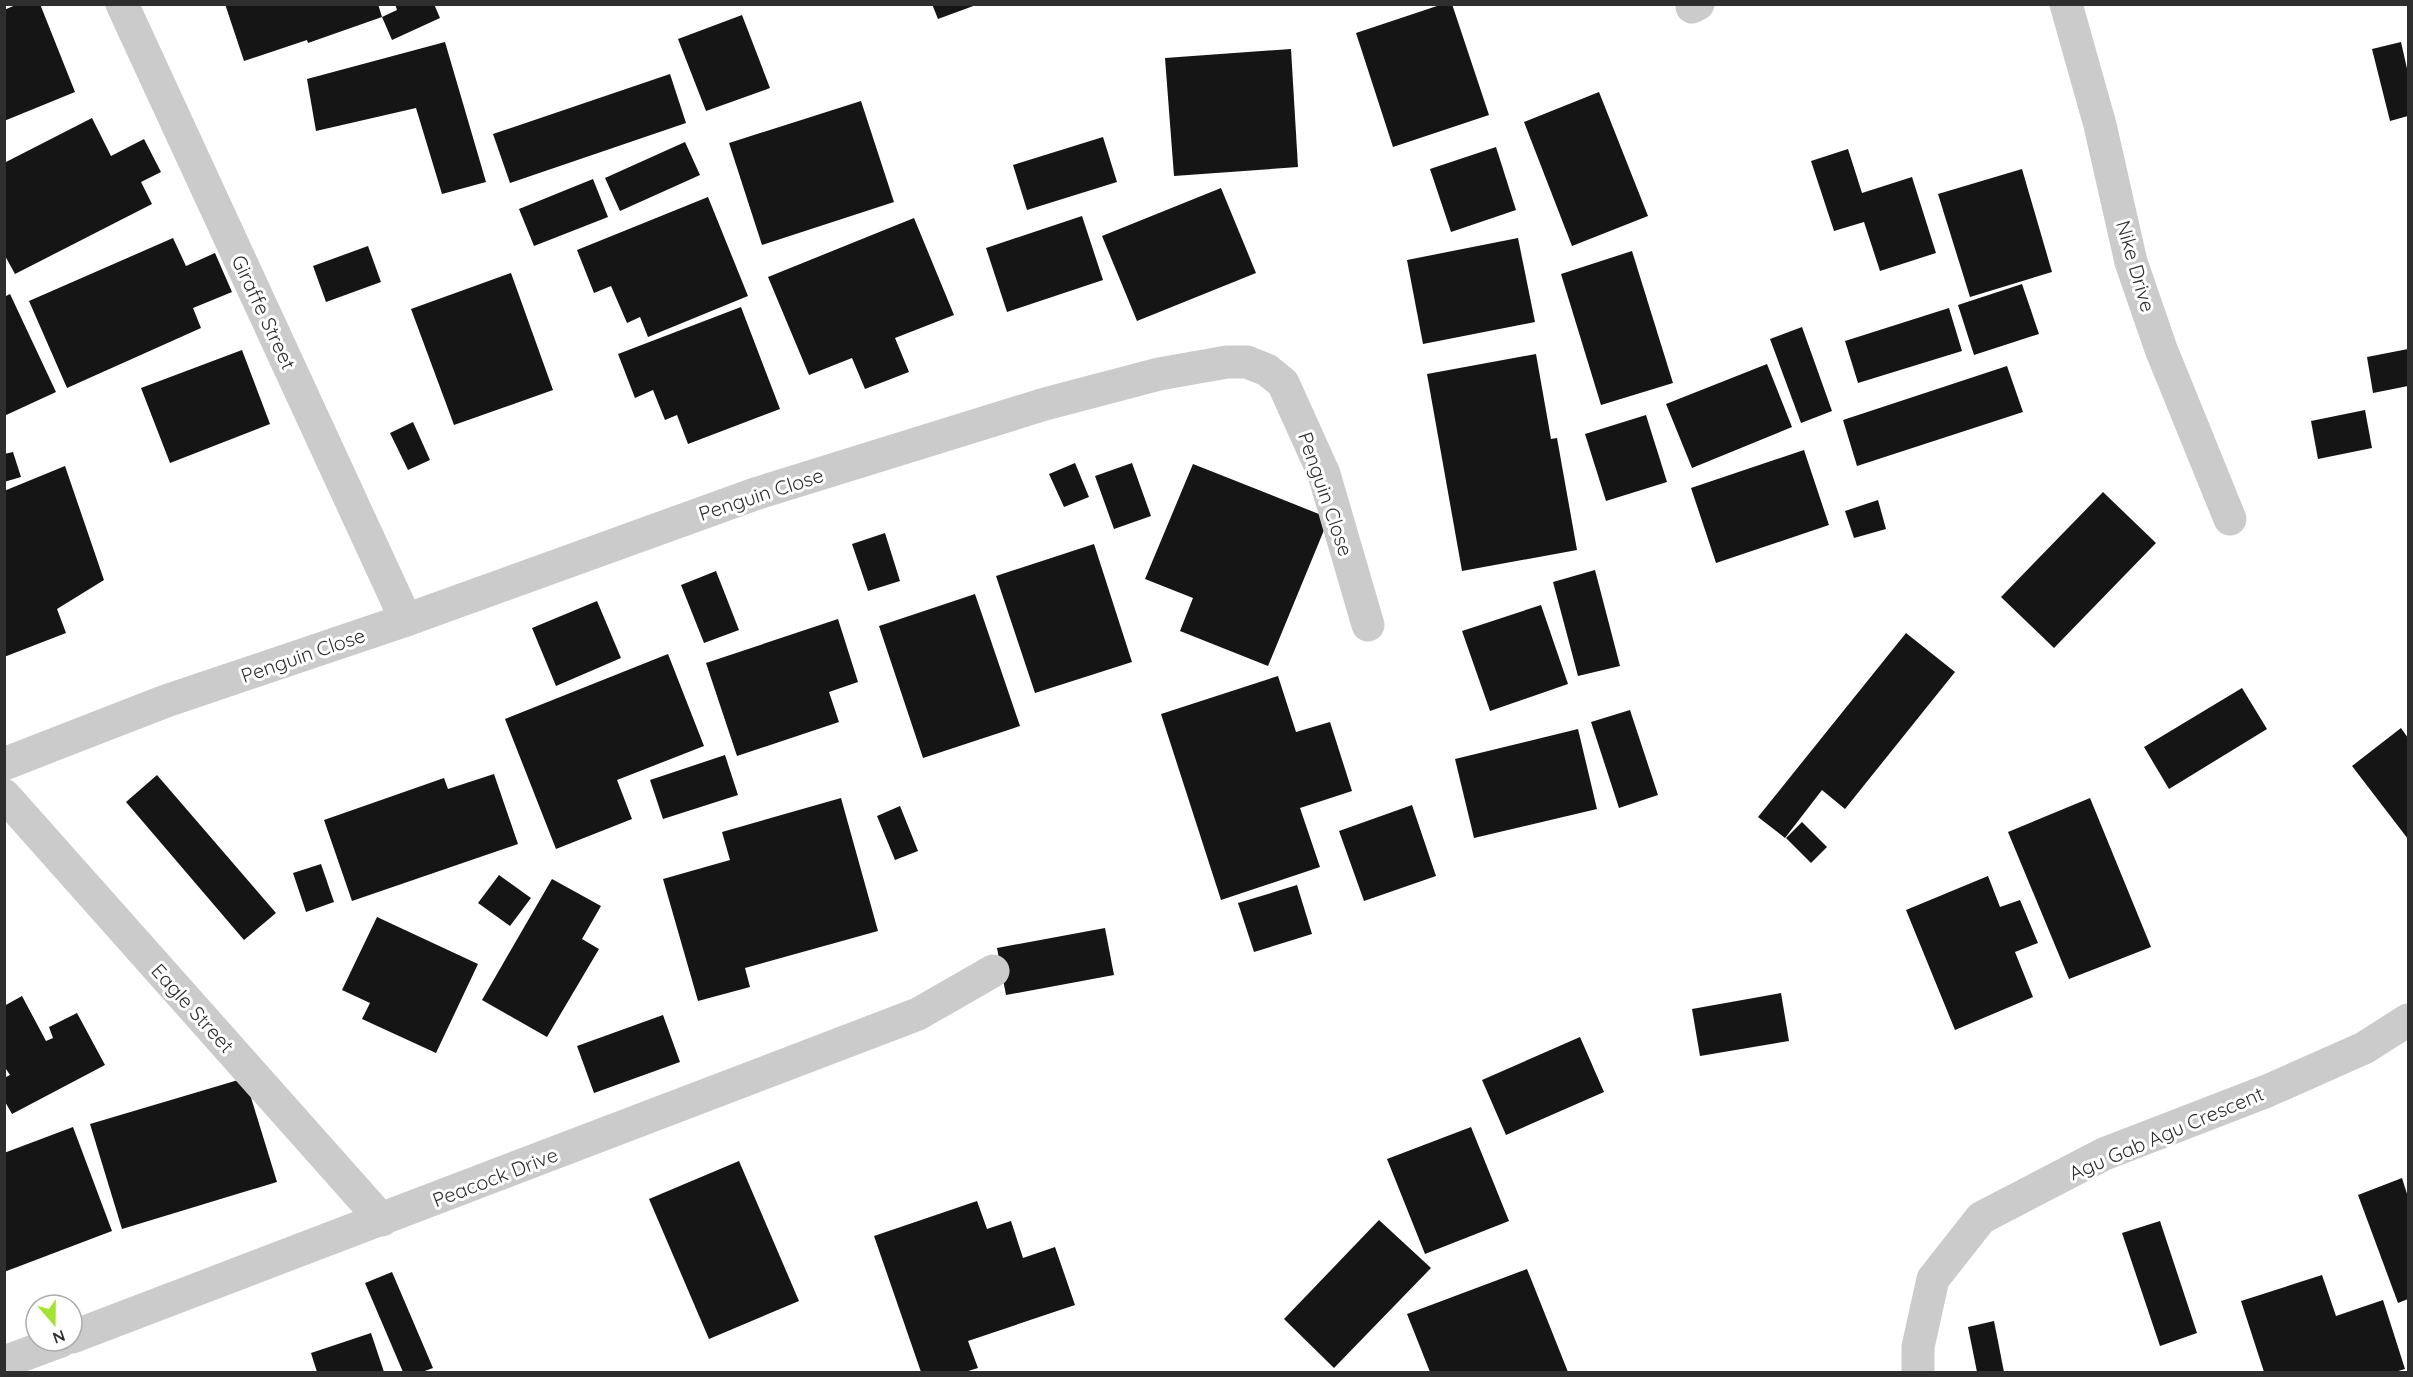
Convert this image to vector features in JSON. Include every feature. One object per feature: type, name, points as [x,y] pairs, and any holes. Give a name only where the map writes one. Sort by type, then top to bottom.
[{"type":"street","name":"Giraffe Street","points":[[122,4],[406,620]]},
{"type":"street","name":"Nike Drive","points":[[2066,4],[2100,125],[2131,262],[2161,349],[2230,519]]},
{"type":"street","name":"Penguin Close","points":[[4,764],[166,701],[406,620],[755,494],[1045,404],[1159,374],[1227,362],[1247,362],[1267,370],[1283,383],[1324,474],[1368,625]]},
{"type":"street","name":"Eagle Street","points":[[4,795],[382,1220]]},
{"type":"street","name":"Peacock Drive","points":[[84,1332],[918,1014],[993,971]]},
{"type":"street","name":"Agu Gab Agu Crescent","points":[[1918,1372],[1918,1347],[1933,1279],[1981,1218],[2104,1154],[2267,1091],[2364,1048],[2409,1020]]},
{"type":"street","points":[[4,1362],[28,1353]]},
{"type":"building","points":[[18,4],[40,4],[75,92],[4,121],[4,10]]},
{"type":"building","points":[[225,4],[378,4],[382,17],[308,43],[307,40],[244,61]]},
{"type":"building","points":[[395,4],[434,4],[440,18],[392,40],[382,17],[397,10]]},
{"type":"building","points":[[932,4],[976,4],[976,5],[938,19]]},
{"type":"building","points":[[1443,4],[1452,4],[1489,115],[1393,147],[1356,33]]},
{"type":"building","points":[[742,15],[770,88],[706,111],[678,39]]},
{"type":"building","points":[[445,42],[486,182],[442,194],[416,108],[316,131],[307,79]]},
{"type":"building","points":[[2401,42],[2408,73],[2408,116],[2390,121],[2372,49]]},
{"type":"building","points":[[1291,49],[1298,167],[1174,176],[1165,58]]},
{"type":"building","points":[[670,74],[686,123],[510,183],[493,134]]},
{"type":"building","points":[[1599,92],[1648,216],[1572,246],[1524,122]]},
{"type":"building","points":[[861,101],[894,202],[762,245],[729,143]]},
{"type":"building","points":[[92,118],[111,156],[144,139],[161,172],[141,182],[152,204],[15,274],[4,254],[4,163]]},
{"type":"building","points":[[1103,137],[1117,182],[1027,210],[1013,165]]},
{"type":"building","points":[[685,142],[700,175],[620,211],[605,178]]},
{"type":"building","points":[[1496,147],[1516,210],[1451,232],[1430,169]]},
{"type":"building","points":[[1848,149],[1862,193],[1912,177],[1936,253],[1880,271],[1864,222],[1834,231],[1811,161]]},
{"type":"building","points":[[2022,169],[2052,272],[1970,297],[1938,194]]},
{"type":"building","points":[[593,179],[608,217],[534,246],[519,209]]},
{"type":"building","points":[[1221,188],[1256,273],[1137,321],[1102,236]]},
{"type":"building","points":[[708,197],[748,296],[648,337],[640,317],[627,323],[611,286],[594,293],[577,250]]},
{"type":"building","points":[[1082,216],[1103,280],[1007,312],[986,248]]},
{"type":"building","points":[[914,218],[954,315],[895,338],[909,372],[865,389],[852,358],[809,375],[768,277]]},
{"type":"building","points":[[173,238],[186,266],[215,253],[232,292],[193,308],[201,328],[67,388],[29,301]]},
{"type":"building","points":[[1518,238],[1535,322],[1423,344],[1407,260]]},
{"type":"building","points":[[368,246],[381,282],[326,302],[313,266]]},
{"type":"building","points":[[1632,251],[1673,383],[1601,405],[1561,274]]},
{"type":"building","points":[[511,273],[553,390],[454,425],[411,309]]},
{"type":"building","points":[[2022,284],[2039,334],[1974,355],[1958,305]]},
{"type":"building","points":[[10,294],[56,392],[4,416],[4,297]]},
{"type":"building","points":[[741,307],[780,409],[688,444],[677,415],[665,420],[653,390],[635,398],[618,354]]},
{"type":"building","points":[[1949,308],[1962,351],[1858,383],[1845,341]]},
{"type":"building","points":[[1802,327],[1832,411],[1801,423],[1770,339]]},
{"type":"building","points":[[2408,349],[2408,386],[2373,393],[2367,357]]},
{"type":"building","points":[[242,350],[270,424],[170,463],[141,388]]},
{"type":"building","points":[[1536,354],[1551,439],[1557,438],[1577,550],[1462,571],[1427,374]]},
{"type":"building","points":[[1767,364],[1792,427],[1692,468],[1666,404]]},
{"type":"building","points":[[2007,366],[2023,412],[1857,466],[1843,420]]},
{"type":"building","points":[[2365,410],[2372,448],[2318,459],[2311,421]]},
{"type":"building","points":[[1646,415],[1667,482],[1606,501],[1585,434]]},
{"type":"building","points":[[413,422],[430,460],[408,470],[390,433]]},
{"type":"building","points":[[1804,450],[1829,525],[1716,563],[1691,488]]},
{"type":"building","points":[[13,452],[21,477],[4,482],[4,454]]},
{"type":"building","points":[[1075,463],[1089,497],[1064,507],[1049,474]]},
{"type":"building","points":[[1132,463],[1151,516],[1114,529],[1095,476]]},
{"type":"building","points":[[1193,464],[1329,518],[1268,666],[1180,631],[1193,598],[1145,579]]},
{"type":"building","points":[[65,466],[104,580],[57,609],[66,633],[4,657],[4,491]]},
{"type":"building","points":[[2103,492],[2156,543],[2054,648],[2001,597]]},
{"type":"building","points":[[1878,500],[1886,529],[1854,538],[1845,511]]},
{"type":"building","points":[[885,533],[900,581],[868,591],[852,544]]},
{"type":"building","points":[[1094,544],[1132,662],[1035,693],[996,576]]},
{"type":"building","points":[[1595,570],[1620,666],[1578,676],[1553,582]]},
{"type":"building","points":[[716,571],[739,630],[704,643],[681,585]]},
{"type":"building","points":[[975,594],[1020,726],[923,758],[879,626]]},
{"type":"building","points":[[597,601],[621,658],[556,686],[532,628]]},
{"type":"building","points":[[1541,605],[1568,684],[1490,711],[1462,631]]},
{"type":"building","points":[[838,619],[858,682],[829,692],[839,722],[737,756],[706,663]]},
{"type":"building","points":[[1906,633],[1955,672],[1845,809],[1822,790],[1785,838],[1758,817]]},
{"type":"building","points":[[668,654],[704,746],[617,780],[632,819],[556,849],[505,719]]},
{"type":"building","points":[[1278,676],[1296,732],[1330,722],[1352,791],[1300,808],[1320,867],[1221,900],[1161,714]]},
{"type":"building","points":[[2242,688],[2267,729],[2169,789],[2144,747]]},
{"type":"building","points":[[1630,710],[1658,795],[1619,808],[1591,722]]},
{"type":"building","points":[[2401,728],[2408,738],[2408,839],[2352,766]]},
{"type":"building","points":[[1578,729],[1597,809],[1474,838],[1455,759]]},
{"type":"building","points":[[725,755],[738,795],[663,819],[650,780]]},
{"type":"building","points":[[494,774],[518,844],[352,901],[324,820],[444,778],[448,789]]},
{"type":"building","points":[[157,775],[276,913],[244,940],[126,802]]},
{"type":"building","points":[[841,798],[878,931],[745,968],[750,987],[698,1001],[663,879],[730,860],[722,832]]},
{"type":"building","points":[[2090,798],[2151,947],[2069,979],[2008,832]]},
{"type":"building","points":[[1412,805],[1436,876],[1364,901],[1339,831]]},
{"type":"building","points":[[900,806],[918,851],[895,860],[877,816]]},
{"type":"building","points":[[1802,822],[1827,847],[1811,863],[1786,838]]},
{"type":"building","points":[[321,864],[334,902],[306,912],[293,873]]},
{"type":"building","points":[[499,875],[531,898],[510,926],[478,903]]},
{"type":"building","points":[[1988,876],[2000,907],[2020,900],[2038,943],[2015,952],[2033,997],[1955,1030],[1906,910]]},
{"type":"building","points":[[552,879],[601,906],[582,939],[599,949],[547,1037],[482,1000]]},
{"type":"building","points":[[1297,885],[1312,934],[1254,952],[1238,903]]},
{"type":"building","points":[[377,917],[478,964],[436,1053],[362,1019],[370,1003],[342,990]]},
{"type":"building","points":[[1105,928],[1114,975],[1006,995],[997,948]]},
{"type":"building","points":[[1781,993],[1789,1041],[1700,1056],[1692,1009]]},
{"type":"building","points":[[22,996],[46,1041],[53,1038],[49,1027],[77,1013],[105,1065],[12,1114],[4,1100],[4,1078],[10,1075],[4,1066],[4,1006]]},
{"type":"building","points":[[663,1015],[680,1062],[594,1093],[577,1046]]},
{"type":"building","points":[[1580,1037],[1604,1092],[1506,1135],[1482,1080]]},
{"type":"building","points":[[245,1078],[277,1182],[122,1229],[90,1124]]},
{"type":"building","points":[[73,1127],[112,1231],[4,1272],[4,1153]]},
{"type":"building","points":[[1471,1127],[1509,1221],[1425,1254],[1387,1159]]},
{"type":"building","points":[[739,1161],[799,1301],[709,1339],[649,1199]]},
{"type":"building","points":[[2402,1178],[2408,1197],[2408,1299],[2398,1303],[2358,1195]]},
{"type":"building","points":[[977,1201],[987,1229],[1011,1221],[1023,1258],[1055,1247],[1075,1305],[968,1341],[978,1368],[965,1372],[921,1372],[874,1236]]},
{"type":"building","points":[[1379,1220],[1431,1268],[1334,1368],[1284,1319]]},
{"type":"building","points":[[2160,1221],[2197,1333],[2160,1346],[2122,1233]]},
{"type":"building","points":[[1527,1269],[1568,1372],[1430,1372],[1407,1314]]},
{"type":"building","points":[[392,1272],[433,1368],[422,1372],[403,1372],[365,1283]]},
{"type":"building","points":[[2322,1275],[2336,1316],[2383,1300],[2405,1369],[2395,1372],[2264,1372],[2241,1301]]},
{"type":"building","points":[[1994,1321],[2004,1372],[1977,1372],[1968,1327]]},
{"type":"building","points":[[371,1333],[384,1372],[317,1372],[311,1353]]}]
